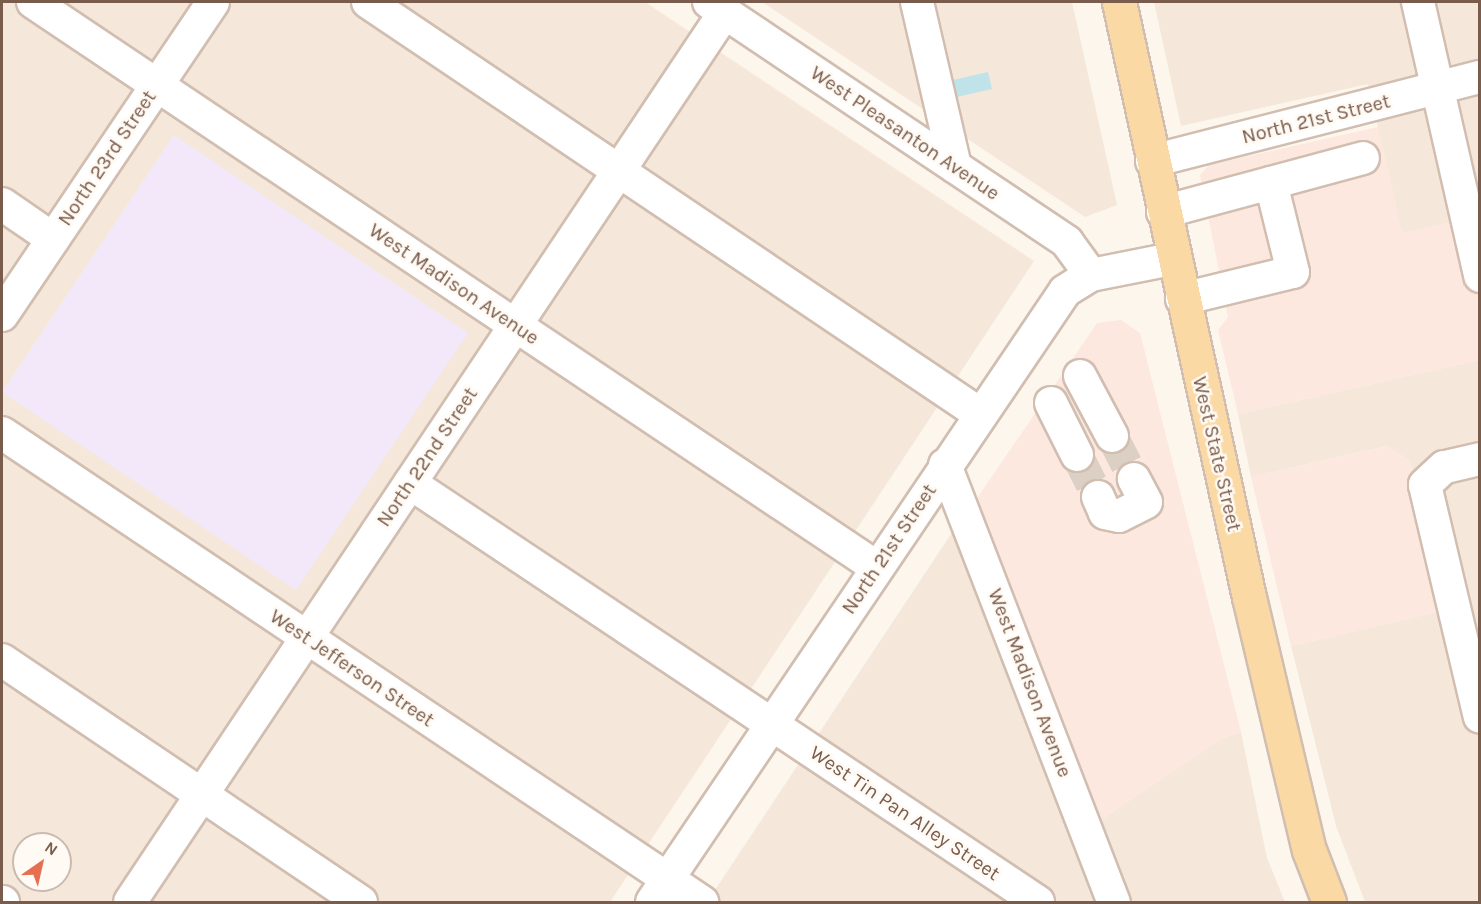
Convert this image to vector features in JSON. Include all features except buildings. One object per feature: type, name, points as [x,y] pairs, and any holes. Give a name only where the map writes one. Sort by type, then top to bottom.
[{"type":"main road","name":"West State Street","points":[[1119,2],[1172,259],[1309,850],[1329,903]]},
{"type":"street","name":"West Madison Avenue","points":[[33,2],[876,567]]},
{"type":"street","name":"North 23rd Street","points":[[2,315],[213,2]]},
{"type":"street","points":[[368,2],[980,414]]},
{"type":"street","points":[[917,2],[955,167]]},
{"type":"street","points":[[1418,2],[1479,276]]},
{"type":"street","name":"North 22nd Street","points":[[130,903],[618,172],[719,5]]},
{"type":"street","name":"West Pleasanton Avenue","points":[[719,5],[1067,242],[1091,275]]},
{"type":"street","name":"North 21st Street","points":[[1152,161],[1479,78]]},
{"type":"street","points":[[1182,299],[1293,273],[1262,186],[1237,139]]},
{"type":"street","points":[[1163,212],[1363,158]]},
{"type":"street","points":[[2,204],[53,239]]},
{"type":"street","name":"North 21st Street","points":[[660,891],[876,567],[1065,291],[1091,275],[1172,259]]},
{"type":"street","points":[[1080,376],[1112,436]]},
{"type":"street","points":[[1052,403],[1077,455]]},
{"type":"street","name":"West Jefferson Street","points":[[2,433],[307,638],[660,891],[702,903]]},
{"type":"street","points":[[1479,459],[1444,467],[1425,485],[1479,717]]},
{"type":"street","name":"West Madison Avenue","points":[[945,465],[1114,903]]},
{"type":"street","name":"West Tin Pan Alley Street","points":[[410,483],[1038,903]]},
{"type":"street","points":[[1098,497],[1105,513],[1112,517],[1140,490]]},
{"type":"street","points":[[2,660],[361,903]]},
{"type":"shaded area","points":[[2,2],[645,2],[1034,261],[610,902],[2,902]]},
{"type":"shaded area","points":[[762,2],[1072,2],[1117,205],[1085,217]]},
{"type":"shaded area","points":[[1154,2],[1479,2],[1479,297],[1462,220],[1402,234],[1368,84],[1181,126]]},
{"type":"shaded area","points":[[1378,127],[1402,233],[1462,220],[1479,297],[1479,360],[1238,414],[1218,330],[1228,317],[1200,175],[1209,165]]},
{"type":"shaded area","points":[[174,135],[468,333],[296,590],[2,392]]},
{"type":"shaded area","points":[[1121,320],[1140,333],[1241,732],[1222,738],[1099,821],[973,504],[1097,323]]},
{"type":"shaded area","points":[[1479,360],[1479,902],[1365,902],[1336,826],[1291,646],[1445,610],[1410,461],[1387,446],[1251,477],[1238,414]]},
{"type":"shaded area","points":[[1388,446],[1410,461],[1445,610],[1291,646],[1251,477]]},
{"type":"shaded area","points":[[955,528],[1099,821],[1222,738],[1241,732],[1267,858],[1285,902],[707,902]]},
{"type":"water","points":[[988,72],[992,89],[957,97],[953,80]]},
{"type":"tunnel","points":[[1112,436],[1134,479]]},
{"type":"tunnel","points":[[1077,455],[1098,497]]}]
